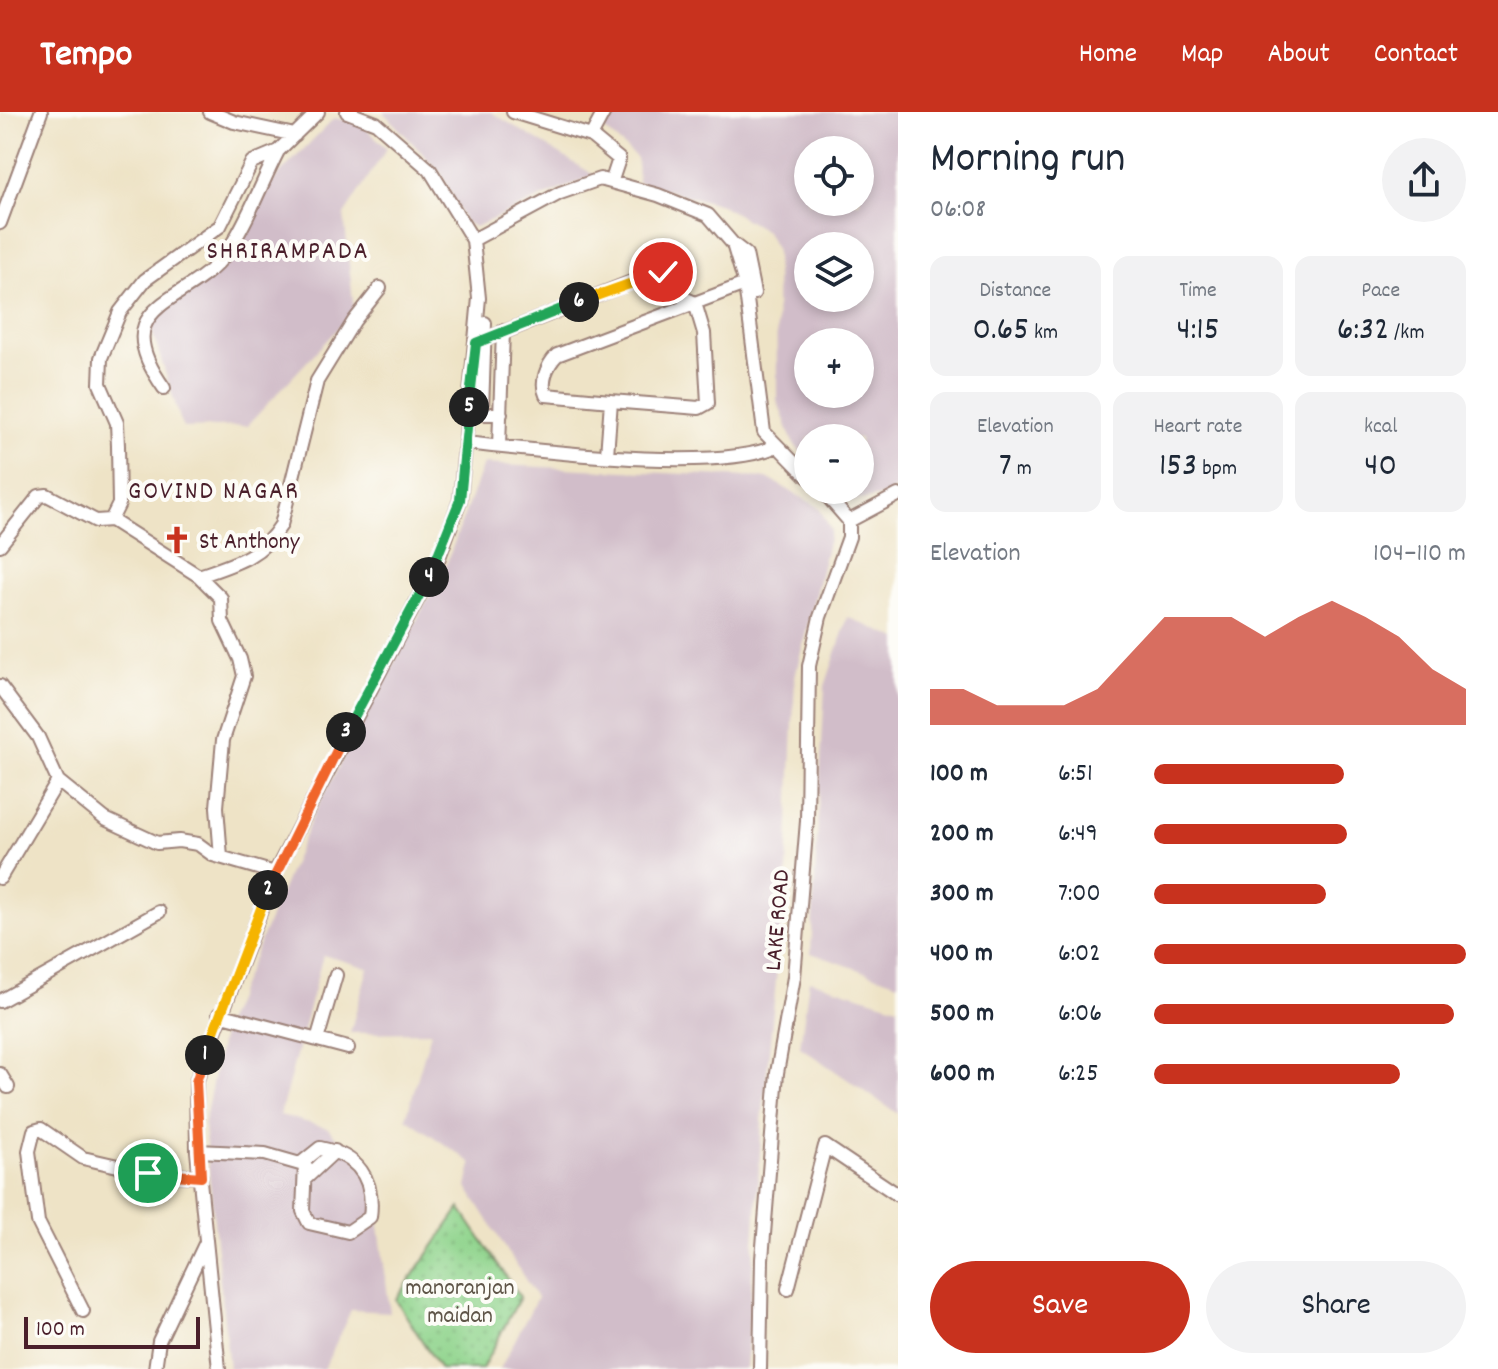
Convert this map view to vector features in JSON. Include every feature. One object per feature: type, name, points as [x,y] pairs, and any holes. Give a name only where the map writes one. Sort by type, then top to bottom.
[{"type":"street","points":[[0,223],[41,112]]},
{"type":"street","points":[[210,112],[234,122],[295,135]]},
{"type":"street","points":[[164,388],[145,361],[144,330],[154,308],[195,281],[227,253],[278,151],[318,112]]},
{"type":"street","points":[[347,112],[376,123],[430,170],[473,240],[479,298],[482,410],[483,414],[501,414]]},
{"type":"street","points":[[513,112],[591,136],[619,159],[612,180]]},
{"type":"street","points":[[591,136],[604,112]]},
{"type":"street","points":[[111,520],[119,504],[118,435],[117,423],[100,384],[101,358],[120,312],[145,280],[212,234],[252,162],[278,151]]},
{"type":"street","points":[[473,240],[560,193],[600,179],[612,180],[708,215],[746,254],[754,374]]},
{"type":"street","points":[[480,340],[657,272],[668,275],[682,297],[695,303],[704,333],[709,397],[706,406],[546,395],[543,389],[547,368],[557,355],[695,303],[747,285]]},
{"type":"street","points":[[747,285],[764,432],[794,463]]},
{"type":"street","points":[[199,576],[253,557],[269,543],[281,525],[317,381],[354,321],[380,288]]},
{"type":"street","points":[[219,1369],[197,1151],[196,1082],[219,1014],[275,873],[438,560],[460,500],[465,443],[485,323]]},
{"type":"street","points":[[499,446],[503,331]]},
{"type":"street","points":[[607,455],[611,401]]},
{"type":"street","points":[[465,443],[607,455],[729,458],[762,453],[776,446]]},
{"type":"street","points":[[0,545],[39,496],[47,495],[96,521],[111,520],[199,576],[221,598],[222,621],[240,659],[244,676],[223,740],[217,807],[221,857]]},
{"type":"street","points":[[834,504],[849,521],[898,495]]},
{"type":"street","name":"LAKE ROAD","points":[[760,1369],[762,1259],[775,1088],[794,977],[807,821],[809,666],[820,617],[849,537],[849,521]]},
{"type":"street","points":[[0,686],[38,737],[58,781],[105,819],[157,843],[179,841],[198,844],[221,857],[275,873]]},
{"type":"street","points":[[0,878],[58,781]]},
{"type":"street","points":[[0,1001],[159,912]]},
{"type":"street","points":[[317,1040],[336,975]]},
{"type":"street","points":[[219,1014],[348,1048]]},
{"type":"street","points":[[0,1074],[8,1087]]},
{"type":"street","points":[[83,1311],[38,1222],[29,1151],[34,1131],[41,1129],[83,1158],[148,1173],[201,1177]]},
{"type":"street","points":[[788,1289],[825,1146],[898,1195]]},
{"type":"street","points":[[317,1149],[335,1151],[349,1157],[368,1180],[370,1217],[348,1232],[309,1223],[303,1211],[305,1164],[317,1149]]},
{"type":"street","points":[[197,1151],[265,1154],[305,1164]]},
{"type":"street","points":[[305,1179],[335,1151]]},
{"type":"street","points":[[155,1369],[159,1341],[205,1244]]},
{"type":"shaded area","points":[[383,112],[491,112],[594,175],[475,227],[465,222],[441,173]]},
{"type":"shaded area","points":[[612,112],[898,112],[898,486],[886,495],[874,497],[874,424],[794,424],[793,443],[777,400],[776,251],[766,231],[721,205],[638,182],[637,158],[603,128]]},
{"type":"shaded area","points":[[334,118],[360,123],[387,148],[344,215],[354,311],[247,426],[183,428],[148,319],[221,264],[268,186]]},
{"type":"shaded area","points":[[483,464],[767,478],[794,493],[794,504],[819,507],[831,530],[795,677],[787,870],[762,1122],[746,1369],[500,1369],[537,1298],[467,1187],[472,1163],[406,1118],[431,1032],[350,1033],[368,968],[323,955],[280,1115],[328,1128],[373,1179],[390,1312],[351,1310],[324,1369],[229,1369],[204,1124],[223,1029],[315,811],[446,565]]},
{"type":"shaded area","points":[[848,617],[898,639],[898,983],[811,953],[825,686]]},
{"type":"shaded area","points":[[809,980],[898,1007],[898,1114],[800,1047]]},
{"type":"green space","name":"manoranjan maidan","points":[[460,1208],[520,1297],[482,1369],[440,1369],[396,1300]]},
{"type":"place","name":"St Anthony","points":[[177,540]]},
{"type":"district","name":"SHRIRAMPADA","points":[[288,249]]},
{"type":"district","name":"GOVIND NAGAR","points":[[214,489]]},
{"type":"route","points":[[148,1173],[201,1177],[197,1151],[196,1082],[219,1014],[275,873],[334,754],[438,560],[460,500],[476,343],[663,272]]}]
